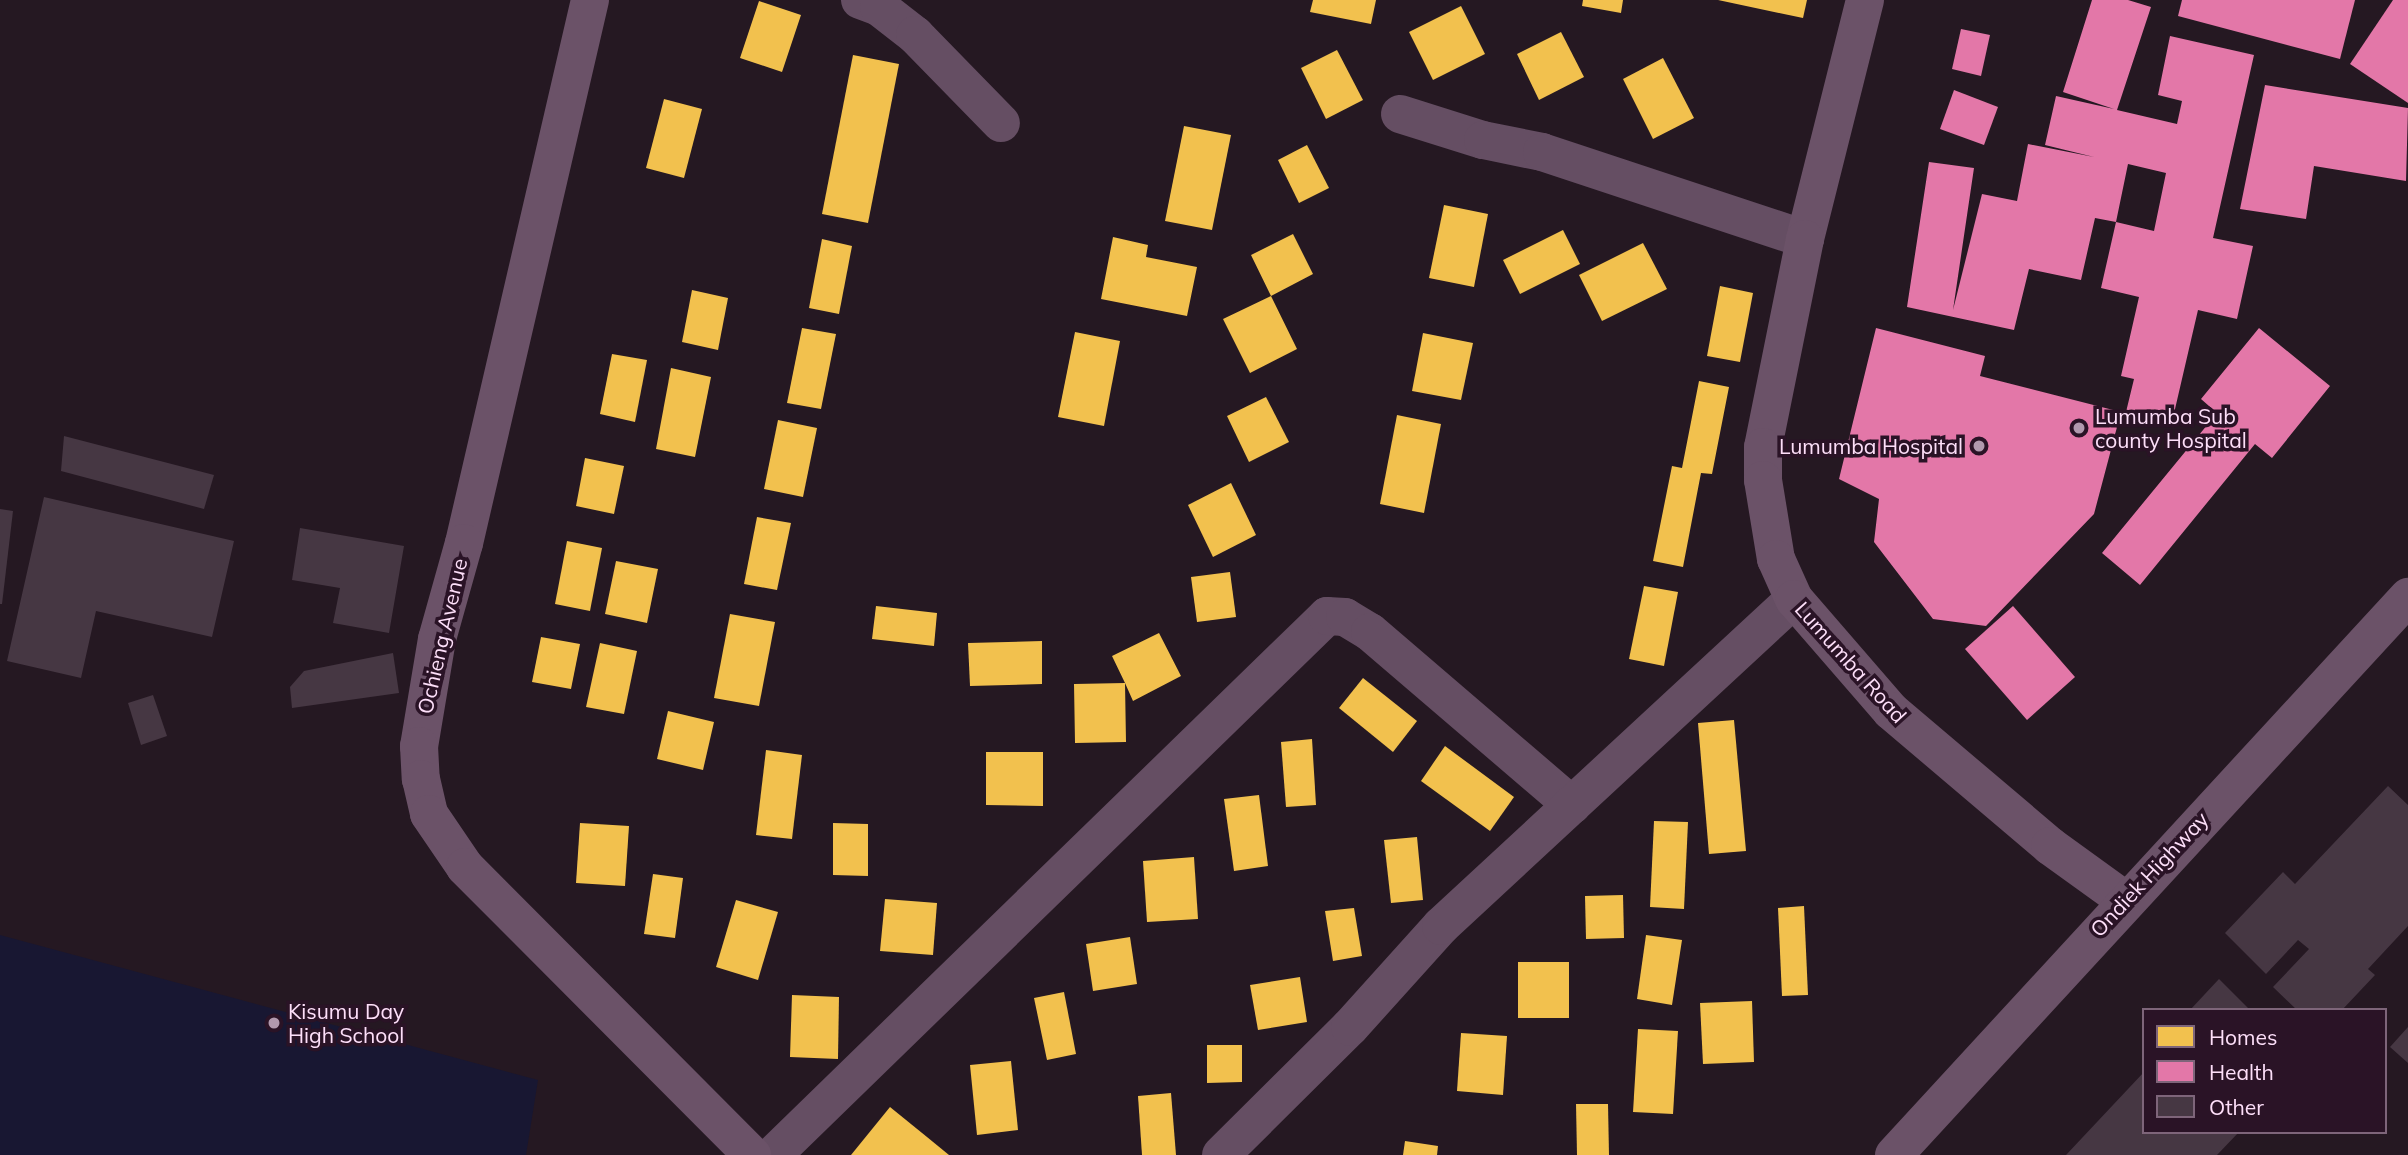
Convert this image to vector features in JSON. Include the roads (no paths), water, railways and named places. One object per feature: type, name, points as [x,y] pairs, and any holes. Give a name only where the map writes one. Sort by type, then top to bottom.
[{"type":"street","name":"Ochieng Avenue","points":[[590,0],[464,543],[437,639],[419,747],[421,779],[429,814],[465,867],[752,1155]]},
{"type":"street","points":[[860,0],[879,7],[915,35],[1001,123]]},
{"type":"street","name":"Lumumba Road","points":[[1865,0],[1805,239],[1763,447],[1763,480],[1776,559],[1794,599],[1891,711],[2050,846],[2125,900]]},
{"type":"street","points":[[1400,114],[1483,140],[1542,152],[1805,239]]},
{"type":"street","name":"Ondiek Highway","points":[[1894,1155],[2125,900],[2408,597]]},
{"type":"street","points":[[1221,1155],[1350,1027],[1441,926],[1794,599]]},
{"type":"street","points":[[773,1155],[1328,616],[1345,617],[1370,632],[1572,805]]},
{"type":"place","name":"Lumumba Sub county Hospital","points":[[2079,428]]},
{"type":"place","name":"Lumumba Hospital","points":[[1979,446]]},
{"type":"place","name":"Kisumu Day High School","points":[[274,1023]]}]
